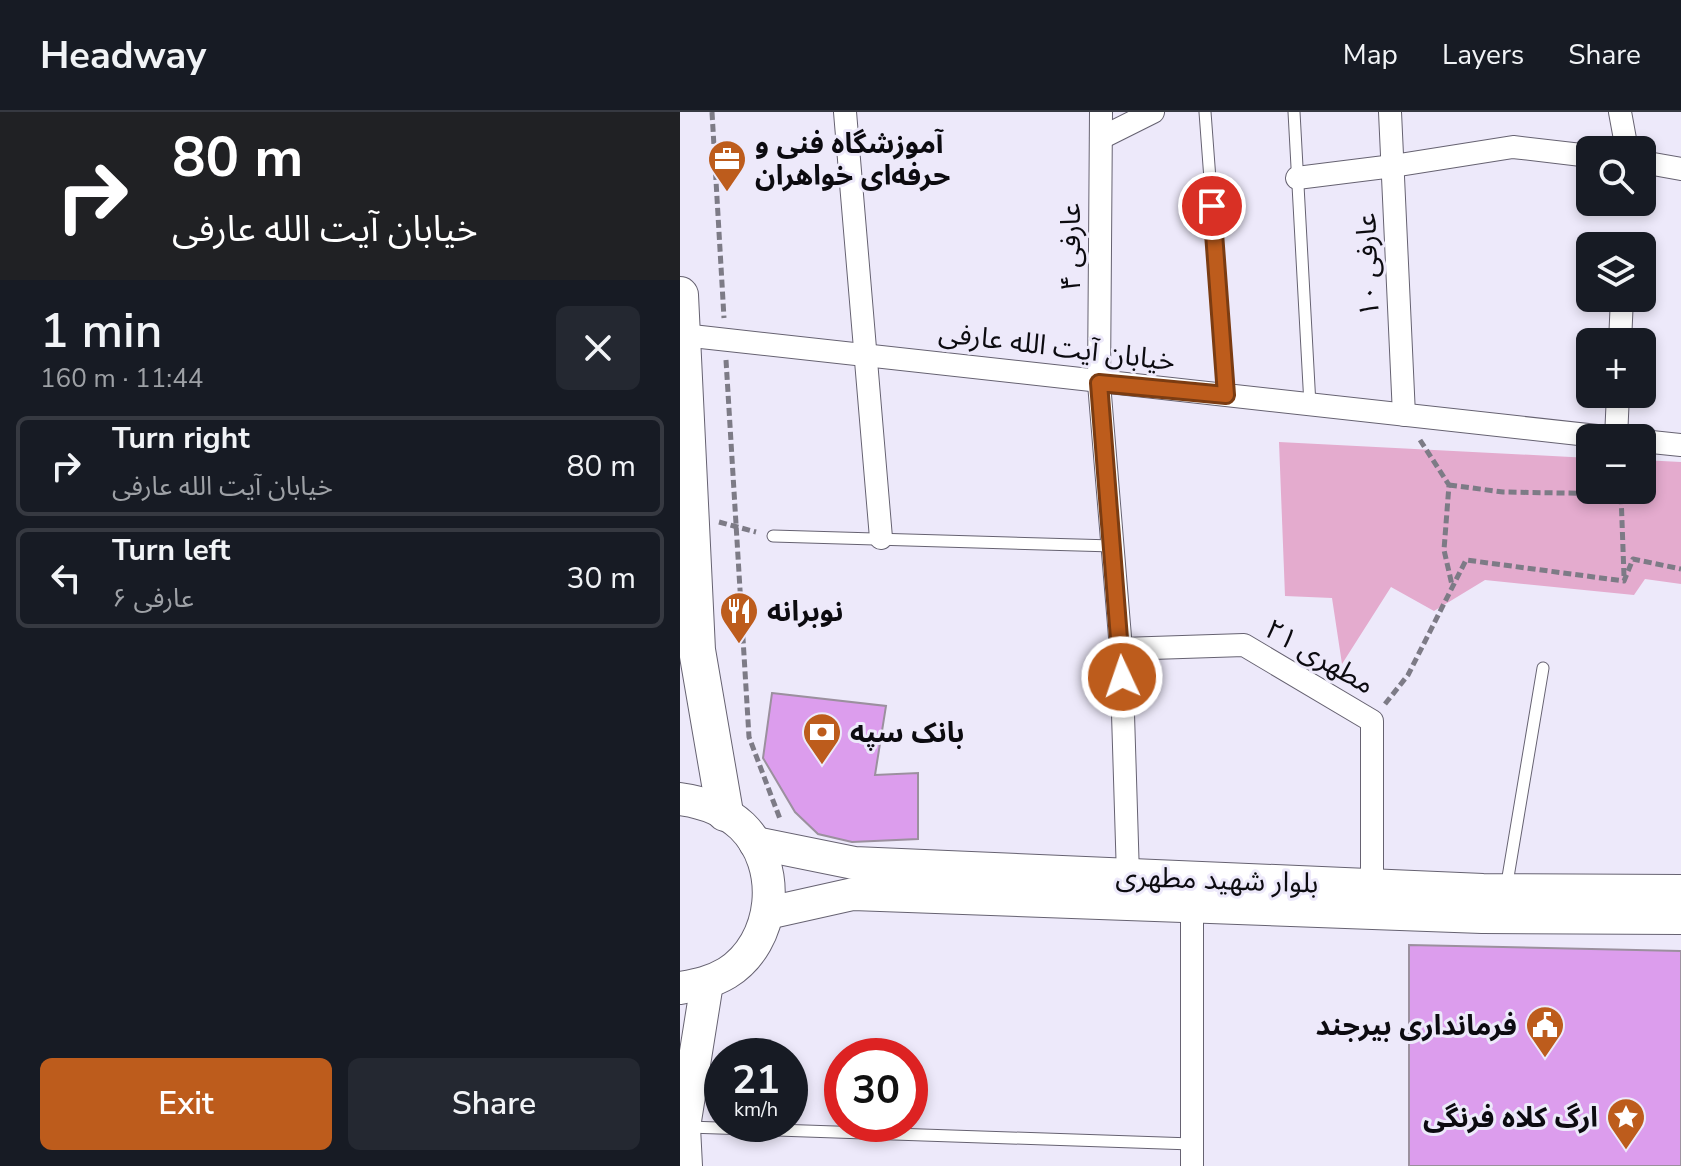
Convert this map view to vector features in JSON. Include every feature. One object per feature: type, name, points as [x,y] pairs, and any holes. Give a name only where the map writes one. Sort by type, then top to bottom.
[{"type":"main road","points":[[680,295],[691,514],[689,662],[725,813]]},
{"type":"main road","points":[[680,799],[702,802],[725,813],[742,826],[755,843],[765,865],[770,889],[768,913],[760,935],[747,956],[729,972],[693,986],[682,1119],[686,1166]]},
{"type":"main road","name":"بلوار شهید مطهری","points":[[755,843],[854,863],[1372,886],[1681,891]]},
{"type":"main road","name":"بلوار شهید مطهری","points":[[768,913],[853,894],[1482,917],[1681,918]]},
{"type":"street","points":[[845,112],[881,538]]},
{"type":"street","name":"عارفی ۴","points":[[1101,112],[1099,383],[1121,649],[1128,876]]},
{"type":"street","points":[[1101,138],[1153,112]]},
{"type":"street","name":"عارفی ۱۰","points":[[1390,112],[1404,415]]},
{"type":"street","points":[[1620,112],[1624,136]]},
{"type":"street","points":[[1297,178],[1513,147],[1576,154]]},
{"type":"street","points":[[1656,165],[1681,169]]},
{"type":"street","name":"خیابان آیت الله عارفی","points":[[683,335],[1576,434]]},
{"type":"street","points":[[1656,442],[1681,445]]},
{"type":"street","name":"مطهری ۲۱","points":[[1121,649],[1244,645],[1372,721],[1372,886]]},
{"type":"street","points":[[1192,906],[1192,1155]]},
{"type":"lane","points":[[1205,112],[1226,395]]},
{"type":"lane","points":[[1294,112],[1310,405]]},
{"type":"lane","points":[[773,536],[1113,546]]},
{"type":"lane","points":[[1506,890],[1543,668]]},
{"type":"lane","points":[[682,1119],[1192,1155]]},
{"type":"path","points":[[712,112],[749,737],[792,850]]},
{"type":"path","points":[[1404,415],[1449,485],[1444,550],[1452,586]]},
{"type":"path","points":[[1449,485],[1503,492],[1576,492]]},
{"type":"path","points":[[1623,504],[1624,581]]},
{"type":"path","points":[[691,514],[773,536]]},
{"type":"path","points":[[1624,581],[1633,559],[1681,569]]},
{"type":"path","points":[[1372,721],[1408,675],[1466,560],[1624,581]]},
{"type":"shaded area","points":[[1279,442],[1576,457],[1576,504],[1656,504],[1656,461],[1681,462],[1681,584],[1645,579],[1634,595],[1485,580],[1434,611],[1391,587],[1342,664],[1332,598],[1285,596]]},
{"type":"building","name":"بانک سپه","points":[[772,693],[886,706],[875,775],[918,773],[918,839],[852,842],[818,834],[795,812],[763,758]]},
{"type":"building","name":"فرمانداری بیرجند","points":[[1409,945],[1681,951],[1681,1166],[1409,1166]]},
{"type":"place","name":"آموزشگاه فنی و حرفه‌ای خواهران","points":[[727,193]]},
{"type":"place","name":"نوبرانه","points":[[739,645]]},
{"type":"place","name":"بانک سپه","points":[[822,766]]},
{"type":"place","name":"فرمانداری بیرجند","points":[[1545,1059]]},
{"type":"place","name":"ارگ کلاه فرنگی","points":[[1626,1151]]},
{"type":"route","points":[[1122,677],[1099,383],[1226,395],[1212,206]]}]
